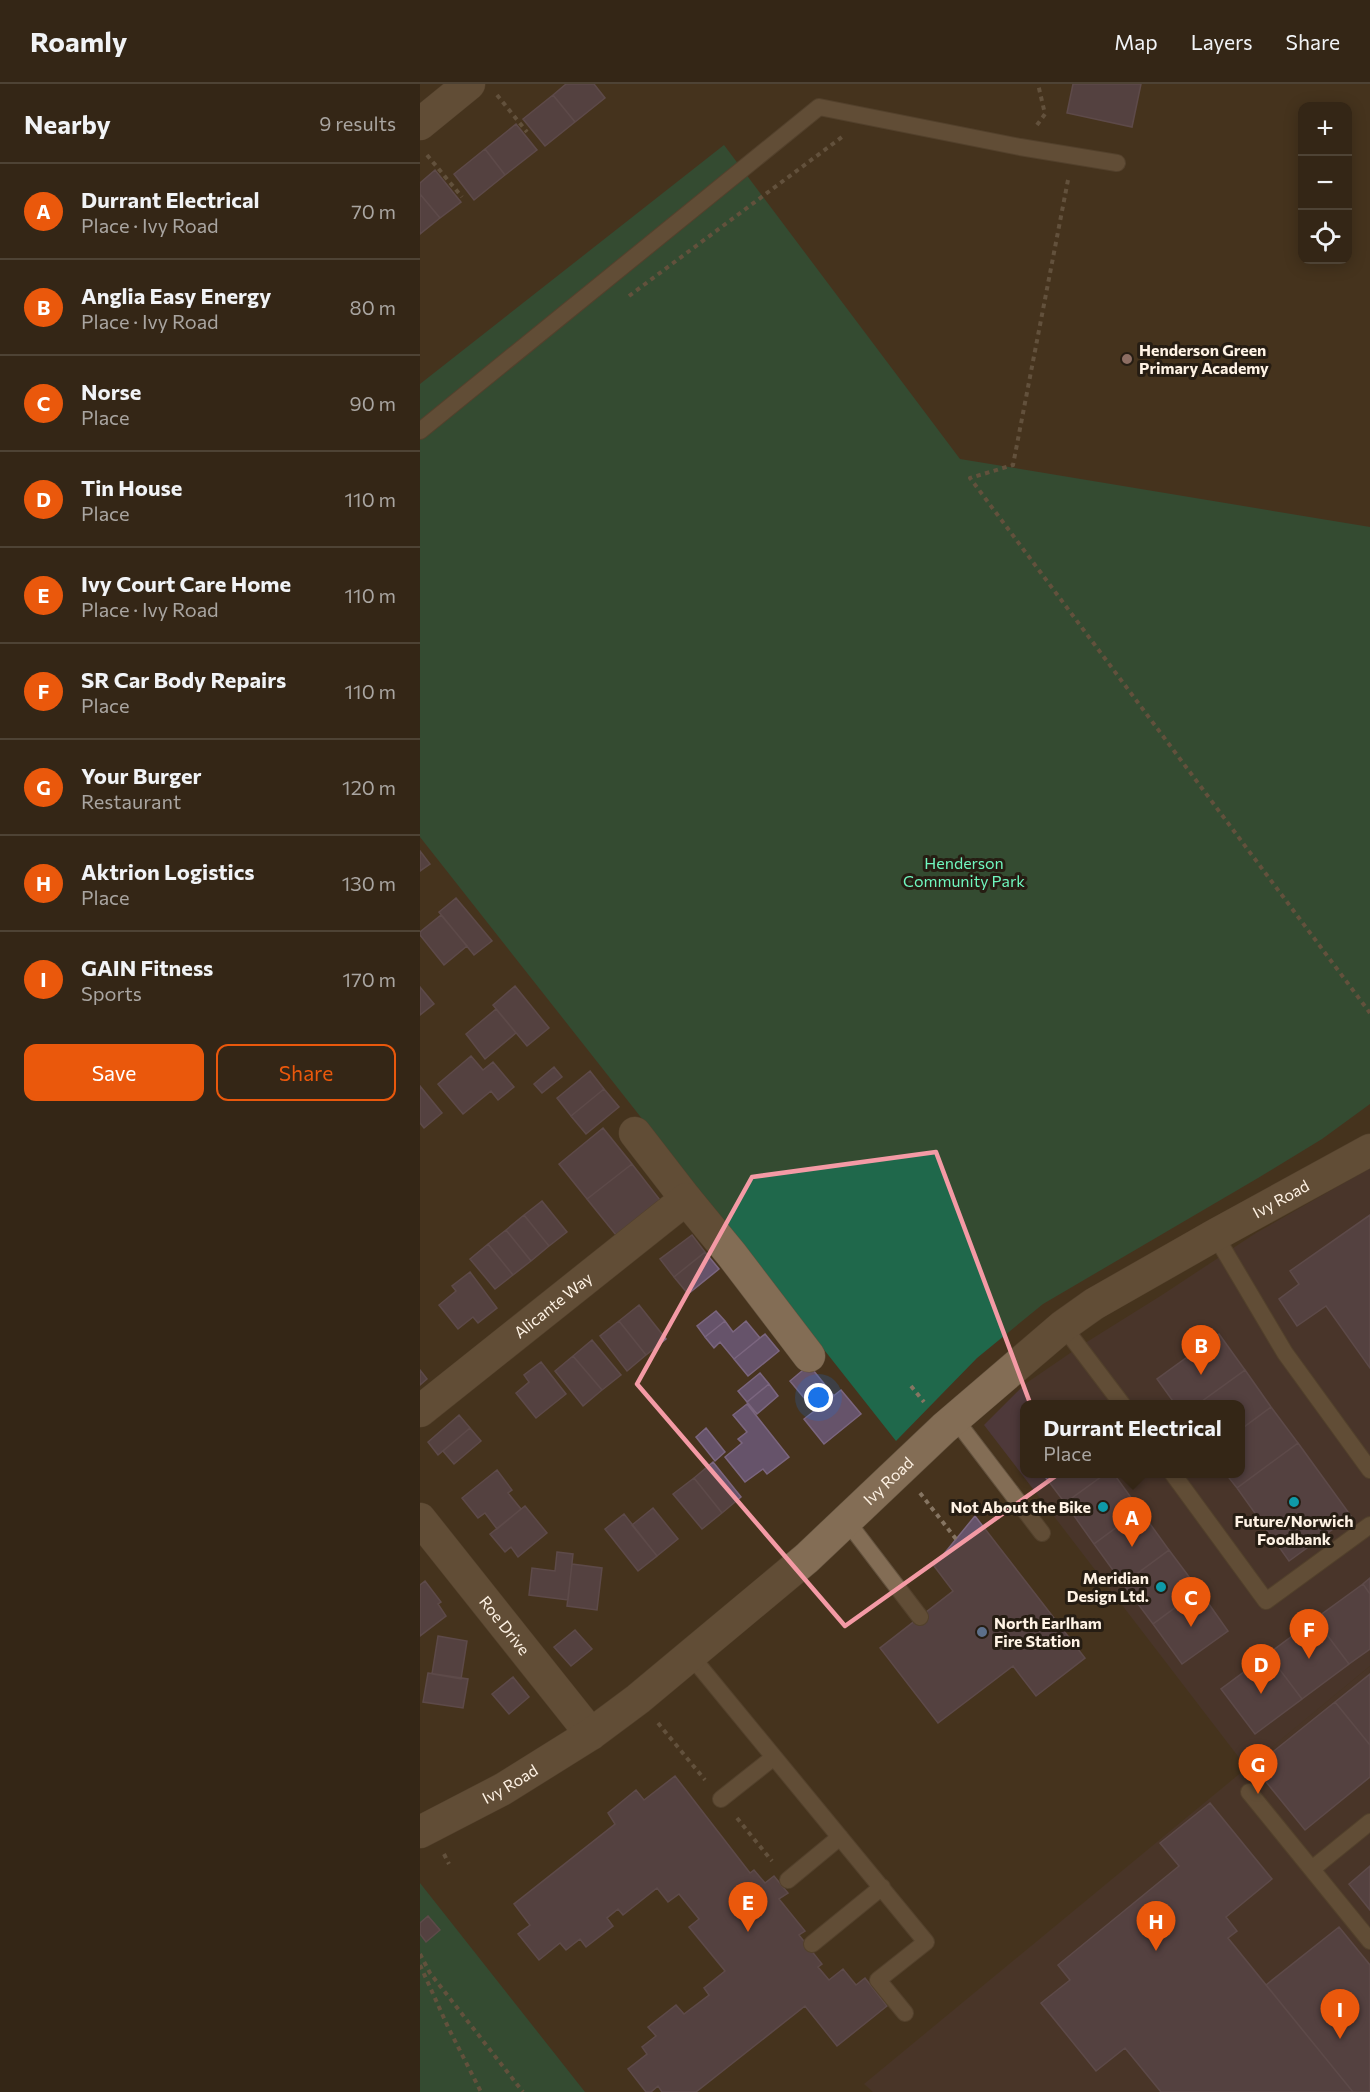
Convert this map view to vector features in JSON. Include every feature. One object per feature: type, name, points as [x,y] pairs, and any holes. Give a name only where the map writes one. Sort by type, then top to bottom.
[{"type":"street","points":[[422,137],[482,88]]},
{"type":"street","points":[[635,1133],[809,1356]]},
{"type":"street","name":"Ivy Road","points":[[420,1832],[502,1790],[591,1734],[638,1699],[807,1558],[955,1419],[1064,1326],[1094,1304],[1370,1150]]},
{"type":"street","name":"Alicante Way","points":[[420,1411],[686,1199]]},
{"type":"street","name":"Roe Drive","points":[[420,1519],[591,1734]]},
{"type":"lane","points":[[420,431],[819,107],[1020,147],[1117,163]]},
{"type":"lane","points":[[1215,1235],[1285,1353],[1370,1470]]},
{"type":"lane","points":[[1064,1326],[1119,1400]]},
{"type":"lane","points":[[955,1419],[1042,1533]]},
{"type":"lane","points":[[1177,1478],[1266,1601],[1370,1525]]},
{"type":"lane","points":[[846,1520],[920,1617]]},
{"type":"lane","points":[[691,1656],[926,1942],[878,1980],[905,2013]]},
{"type":"lane","points":[[721,1799],[774,1757]]},
{"type":"lane","points":[[1249,1792],[1370,1941]]},
{"type":"lane","points":[[1312,1869],[1370,1822]]},
{"type":"lane","points":[[788,1880],[840,1837]]},
{"type":"lane","points":[[812,1944],[882,1887]]},
{"type":"path","points":[[482,88],[527,132]]},
{"type":"path","points":[[620,303],[850,131]]},
{"type":"path","points":[[422,137],[462,197]]},
{"type":"path","points":[[1070,170],[1013,465],[970,478],[1370,1013]]},
{"type":"path","points":[[901,1468],[956,1539]]},
{"type":"path","points":[[420,1954],[430,1973],[523,2092]]},
{"type":"path","points":[[420,1965],[481,2092]]},
{"type":"highlighted area","points":[[936,1152],[1057,1475],[845,1626],[637,1384],[752,1177]]},
{"type":"shaded area","points":[[1370,1168],[1370,1666],[1247,1768],[1025,1478],[1245,1478],[1245,1400],[1020,1400],[1020,1472],[984,1425],[1025,1384],[1256,1233]]},
{"type":"shaded area","points":[[1370,1666],[1370,2092],[873,2092],[864,2084]]},
{"type":"green space","name":"Henderson Community Park","points":[[724,145],[960,459],[1370,527],[1370,1104],[1322,1139],[1043,1304],[977,1358],[896,1441],[420,837],[420,384]]},
{"type":"green space","points":[[420,1883],[585,2092],[420,2092]]},
{"type":"building","points":[[566,84],[594,84],[605,98],[575,122],[553,95]]},
{"type":"building","points":[[1073,84],[1141,84],[1132,127],[1067,113]]},
{"type":"building","points":[[553,95],[575,122],[545,146],[523,119]]},
{"type":"building","points":[[516,124],[537,150],[505,175],[485,149]]},
{"type":"building","points":[[485,149],[505,175],[474,200],[454,174]]},
{"type":"building","points":[[435,170],[461,202],[440,218],[420,194],[420,183]]},
{"type":"building","points":[[420,194],[440,218],[420,234]]},
{"type":"building","points":[[420,851],[430,864],[420,871]]},
{"type":"building","points":[[456,898],[492,941],[474,955],[439,912]]},
{"type":"building","points":[[441,915],[467,946],[444,965],[420,935],[420,932]]},
{"type":"building","points":[[515,986],[549,1028],[527,1046],[493,1005]]},
{"type":"building","points":[[420,987],[434,1004],[420,1015]]},
{"type":"building","points":[[496,1009],[516,1033],[485,1059],[466,1034]]},
{"type":"building","points":[[471,1056],[483,1070],[493,1062],[514,1087],[498,1100],[491,1091],[463,1114],[438,1084]]},
{"type":"building","points":[[554,1067],[562,1077],[542,1093],[534,1084]]},
{"type":"building","points":[[590,1071],[604,1089],[571,1116],[557,1098]]},
{"type":"building","points":[[420,1086],[442,1113],[424,1128],[420,1123]]},
{"type":"building","points":[[604,1089],[619,1107],[586,1134],[571,1116]]},
{"type":"building","points":[[603,1128],[632,1164],[587,1199],[559,1164]]},
{"type":"building","points":[[632,1164],[660,1200],[616,1235],[587,1199]]},
{"type":"building","points":[[542,1201],[567,1232],[549,1246],[524,1215]]},
{"type":"building","points":[[524,1215],[549,1246],[531,1261],[506,1230]]},
{"type":"building","points":[[1370,1215],[1370,1368],[1326,1306],[1297,1326],[1279,1299],[1299,1284],[1290,1271]]},
{"type":"building","points":[[506,1230],[531,1261],[513,1275],[488,1244]]},
{"type":"building","points":[[692,1235],[705,1252],[674,1277],[660,1259]]},
{"type":"building","points":[[488,1244],[513,1275],[495,1289],[470,1259]]},
{"type":"building","points":[[705,1252],[719,1269],[688,1294],[674,1277]]},
{"type":"building","points":[[470,1272],[497,1308],[478,1323],[473,1317],[458,1329],[439,1305],[456,1291],[452,1286]]},
{"type":"building","points":[[639,1305],[666,1339],[646,1355],[619,1321]]},
{"type":"building","points":[[716,1311],[725,1321],[705,1337],[697,1326]]},
{"type":"building","points":[[619,1321],[646,1355],[627,1371],[600,1336]]},
{"type":"building","points":[[725,1321],[733,1332],[746,1321],[760,1338],[734,1359],[720,1342],[714,1348],[705,1337]]},
{"type":"building","points":[[765,1334],[779,1351],[748,1376],[734,1359]]},
{"type":"building","points":[[1219,1334],[1245,1370],[1204,1400],[1172,1400],[1157,1379]]},
{"type":"building","points":[[592,1340],[621,1375],[602,1390],[573,1356]]},
{"type":"building","points":[[573,1356],[602,1390],[583,1406],[555,1371]]},
{"type":"building","points":[[541,1362],[566,1394],[536,1418],[516,1393],[529,1382],[524,1375]]},
{"type":"building","points":[[809,1365],[834,1396],[815,1411],[790,1381]]},
{"type":"building","points":[[420,1370],[427,1379],[420,1385]]},
{"type":"building","points":[[1245,1370],[1271,1407],[1245,1426],[1245,1400],[1204,1400]]},
{"type":"building","points":[[760,1373],[769,1384],[747,1402],[738,1391]]},
{"type":"building","points":[[769,1384],[778,1396],[757,1414],[747,1402]]},
{"type":"building","points":[[841,1390],[861,1414],[824,1444],[804,1419]]},
{"type":"building","points":[[747,1404],[789,1457],[767,1474],[763,1469],[745,1482],[725,1457],[742,1443],[738,1439],[747,1432],[733,1415]]},
{"type":"building","points":[[1271,1407],[1298,1443],[1237,1488],[1229,1478],[1245,1478],[1245,1426]]},
{"type":"building","points":[[459,1415],[470,1428],[438,1455],[428,1442]]},
{"type":"building","points":[[470,1428],[481,1441],[454,1464],[443,1451]]},
{"type":"building","points":[[706,1428],[725,1452],[715,1461],[696,1437]]},
{"type":"building","name":"Future/Norwich Foodbank","points":[[1298,1443],[1351,1516],[1289,1561],[1237,1488]]},
{"type":"building","points":[[713,1462],[741,1497],[722,1513],[694,1478]]},
{"type":"building","points":[[497,1470],[512,1490],[508,1493],[521,1509],[497,1529],[485,1513],[478,1518],[462,1498]]},
{"type":"building","points":[[694,1478],[722,1513],[702,1529],[673,1494]]},
{"type":"building","points":[[1046,1478],[1099,1478],[1065,1503]]},
{"type":"building","name":"Not About the Bike","points":[[1099,1478],[1117,1478],[1140,1510],[1094,1544],[1065,1503]]},
{"type":"building","points":[[525,1506],[547,1533],[518,1557],[511,1547],[505,1552],[490,1534]]},
{"type":"building","points":[[653,1508],[678,1539],[657,1556],[632,1525]]},
{"type":"building","points":[[1140,1510],[1169,1550],[1123,1584],[1094,1544]]},
{"type":"building","points":[[624,1514],[657,1556],[638,1571],[605,1529]]},
{"type":"building","name":"North Earlham Fire Station","points":[[975,1516],[1085,1658],[1036,1696],[1013,1666],[938,1723],[880,1648],[953,1591],[934,1566]]},
{"type":"building","name":"Meridian Design Ltd.","points":[[1169,1550],[1199,1590],[1153,1624],[1123,1584]]},
{"type":"building","points":[[557,1552],[573,1554],[568,1600],[529,1595],[532,1568],[555,1571]]},
{"type":"building","points":[[572,1564],[602,1568],[597,1610],[567,1606]]},
{"type":"building","points":[[1370,1578],[1370,1594],[1363,1584]]},
{"type":"building","points":[[425,1581],[441,1602],[438,1604],[446,1616],[420,1636],[420,1585]]},
{"type":"building","points":[[1363,1584],[1370,1594],[1370,1649],[1349,1664],[1315,1619]]},
{"type":"building","points":[[1199,1590],[1228,1631],[1182,1664],[1153,1624]]},
{"type":"building","points":[[1315,1619],[1349,1664],[1302,1699],[1268,1654]]},
{"type":"building","points":[[575,1630],[592,1649],[571,1666],[554,1647]]},
{"type":"building","points":[[438,1636],[467,1641],[461,1679],[432,1674]]},
{"type":"building","points":[[1268,1654],[1302,1699],[1255,1734],[1221,1689]]},
{"type":"building","points":[[428,1673],[468,1679],[463,1708],[423,1702]]},
{"type":"building","points":[[1370,1674],[1370,1745],[1335,1702]]},
{"type":"building","points":[[513,1677],[529,1697],[509,1714],[492,1694]]},
{"type":"building","points":[[1335,1702],[1370,1745],[1370,1777],[1305,1830],[1254,1767]]},
{"type":"building","points":[[675,1776],[750,1873],[754,1870],[765,1883],[774,1876],[788,1893],[779,1899],[805,1931],[799,1935],[822,1964],[818,1967],[829,1980],[843,1969],[856,1985],[865,1978],[887,2006],[837,2046],[805,2006],[696,2092],[662,2092],[658,2086],[651,2092],[646,2092],[628,2069],[647,2054],[642,2047],[656,2036],[648,2027],[676,2005],[684,2014],[709,1995],[704,1988],[725,1971],[689,1927],[699,1919],[679,1894],[668,1902],[657,1888],[623,1915],[618,1909],[607,1918],[613,1926],[586,1947],[580,1939],[566,1950],[560,1943],[539,1960],[518,1934],[530,1925],[514,1904],[615,1824],[608,1813],[636,1790],[644,1800]]},
{"type":"building","points":[[1210,1803],[1272,1879],[1226,1917],[1237,1931],[1228,1938],[1353,2092],[1161,2092],[1125,2048],[1096,2071],[1041,2003],[1070,1980],[1058,1965],[1179,1866],[1160,1843]]},
{"type":"building","points":[[1370,1866],[1370,1910],[1349,1884]]},
{"type":"building","points":[[428,1916],[440,1930],[426,1942],[420,1934],[420,1923]]},
{"type":"building","points":[[1339,1927],[1370,1965],[1370,2092],[1353,2092],[1266,1985]]},
{"type":"place","name":"Henderson Green Primary Academy","points":[[1127,359]]},
{"type":"place","name":"Anglia Easy Energy","points":[[1201,1375]]},
{"type":"place","name":"Future/Norwich Foodbank","points":[[1294,1502]]},
{"type":"place","name":"Not About the Bike","points":[[1103,1507]]},
{"type":"place","name":"Durrant Electrical","points":[[1132,1547]]},
{"type":"place","name":"Meridian Design Ltd.","points":[[1161,1587]]},
{"type":"place","name":"Norse","points":[[1191,1627]]},
{"type":"place","name":"North Earlham Fire Station","points":[[982,1632]]},
{"type":"place","name":"SR Car Body Repairs","points":[[1309,1659]]},
{"type":"place","name":"Tin House","points":[[1261,1694]]},
{"type":"place","name":"Your Burger","points":[[1258,1794]]},
{"type":"place","name":"Ivy Court Care Home","points":[[748,1932]]},
{"type":"place","name":"Aktrion Logistics","points":[[1156,1951]]},
{"type":"place","name":"GAIN Fitness","points":[[1340,2039]]}]
